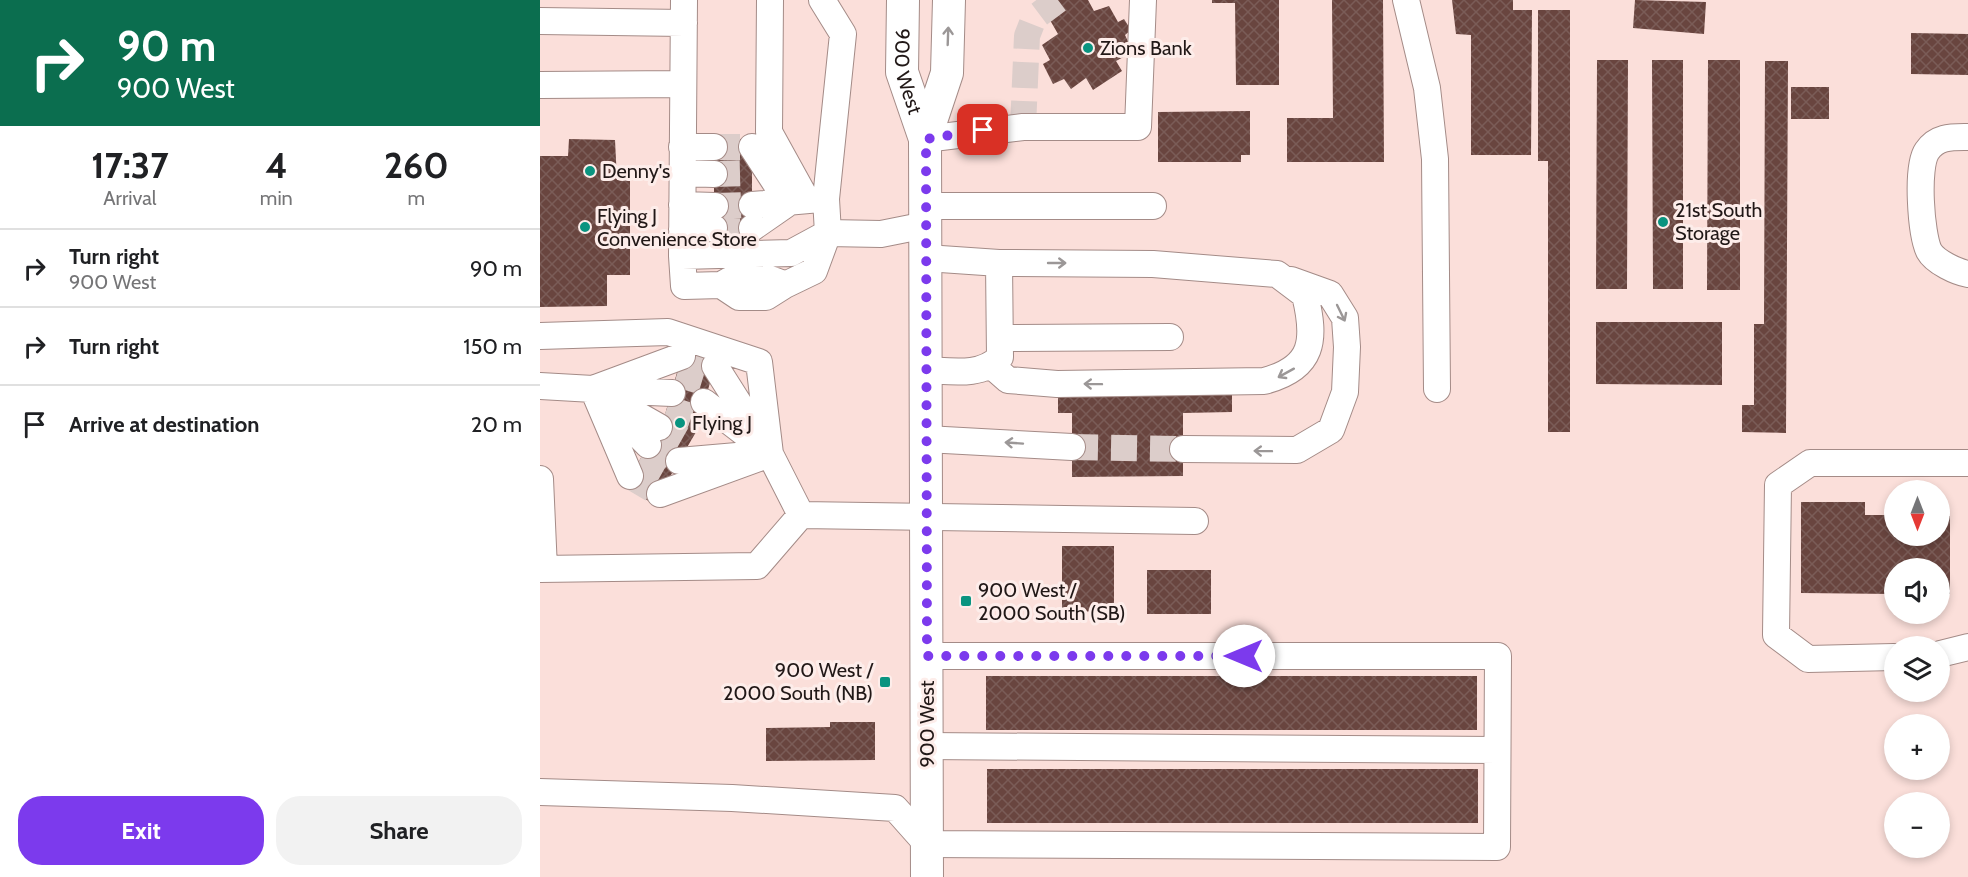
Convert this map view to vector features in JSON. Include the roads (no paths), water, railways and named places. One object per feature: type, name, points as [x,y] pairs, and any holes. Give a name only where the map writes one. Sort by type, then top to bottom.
[{"type":"main road","name":"900 West","points":[[903,0],[902,72],[926,139]]},
{"type":"main road","name":"900 West","points":[[927,877],[926,139],[947,73],[949,0]]},
{"type":"lane","points":[[770,0],[769,132],[828,233]]},
{"type":"lane","points":[[807,200],[843,34],[822,0]]},
{"type":"lane","points":[[926,139],[1023,127],[1138,127],[1143,0]]},
{"type":"lane","points":[[1406,0],[1427,88],[1435,159],[1437,388]]},
{"type":"lane","points":[[540,21],[684,11],[682,256],[684,286],[721,285],[740,297],[766,297],[814,271],[828,233]]},
{"type":"lane","points":[[540,85],[682,84]]},
{"type":"lane","points":[[1968,137],[1944,137],[1926,152],[1922,175],[1923,228],[1930,253],[1957,272],[1968,274]]},
{"type":"lane","points":[[682,147],[714,147]]},
{"type":"lane","points":[[752,147],[807,200]]},
{"type":"lane","points":[[682,173],[714,174]]},
{"type":"lane","points":[[752,173],[807,200]]},
{"type":"lane","points":[[752,217],[807,200]]},
{"type":"lane","points":[[682,256],[791,253],[828,233],[881,234],[926,216],[1153,206]]},
{"type":"lane","points":[[682,217],[714,217]]},
{"type":"lane","points":[[926,258],[999,263],[1153,264],[1276,274],[1330,294],[1346,318],[1345,392],[1332,430],[1297,450],[1183,449]]},
{"type":"lane","points":[[926,370],[970,371],[992,366],[1000,357],[999,263]]},
{"type":"lane","points":[[992,366],[1008,380],[1057,384],[1264,381],[1281,377],[1290,374],[1305,356],[1312,325],[1305,295],[1276,274]]},
{"type":"lane","points":[[540,336],[668,332],[759,362],[770,453],[801,515]]},
{"type":"lane","points":[[1000,338],[1170,337]]},
{"type":"lane","points":[[540,386],[593,389],[659,418]]},
{"type":"lane","points":[[593,389],[659,418]]},
{"type":"lane","points":[[593,389],[659,418]]},
{"type":"lane","points":[[593,389],[659,418]]},
{"type":"lane","points":[[770,453],[707,393],[770,453]]},
{"type":"lane","points":[[926,439],[1072,447]]},
{"type":"lane","points":[[770,453],[674,469],[770,453]]},
{"type":"lane","points":[[1884,657],[1808,659],[1776,635],[1778,485],[1810,464],[1968,463]]},
{"type":"lane","points":[[540,479],[542,569],[757,566],[801,515],[1195,521]]},
{"type":"lane","points":[[1950,652],[1968,647]]},
{"type":"lane","points":[[540,792],[732,798],[895,808],[927,844],[1497,847],[1498,656],[927,656]]},
{"type":"lane","points":[[927,746],[1497,750]]},
{"type":"tunnel","points":[[1023,127],[1027,36],[1034,18],[1058,0]]},
{"type":"tunnel","points":[[714,147],[752,147]]},
{"type":"tunnel","points":[[714,174],[752,173]]},
{"type":"tunnel","points":[[715,206],[752,205]]},
{"type":"tunnel","points":[[714,228],[752,228]]},
{"type":"tunnel","points":[[682,356],[715,366]]},
{"type":"tunnel","points":[[677,374],[710,384]]},
{"type":"tunnel","points":[[667,408],[699,419]]},
{"type":"tunnel","points":[[659,427],[689,444]]},
{"type":"tunnel","points":[[648,445],[679,461]]},
{"type":"tunnel","points":[[1072,447],[1183,449]]},
{"type":"tunnel","points":[[639,461],[669,478]]},
{"type":"tunnel","points":[[630,476],[660,494]]},
{"type":"place","name":"Zions Bank","points":[[1088,48]]},
{"type":"place","name":"Denny's","points":[[590,171]]},
{"type":"place","name":"21st South Storage","points":[[1663,222]]},
{"type":"place","name":"Flying J Convenience Store","points":[[585,227]]},
{"type":"place","name":"Flying J","points":[[680,423]]},
{"type":"place","name":"900 West / 2000 South (SB)","points":[[966,601]]},
{"type":"place","name":"900 West / 2000 South (NB)","points":[[885,682]]}]
